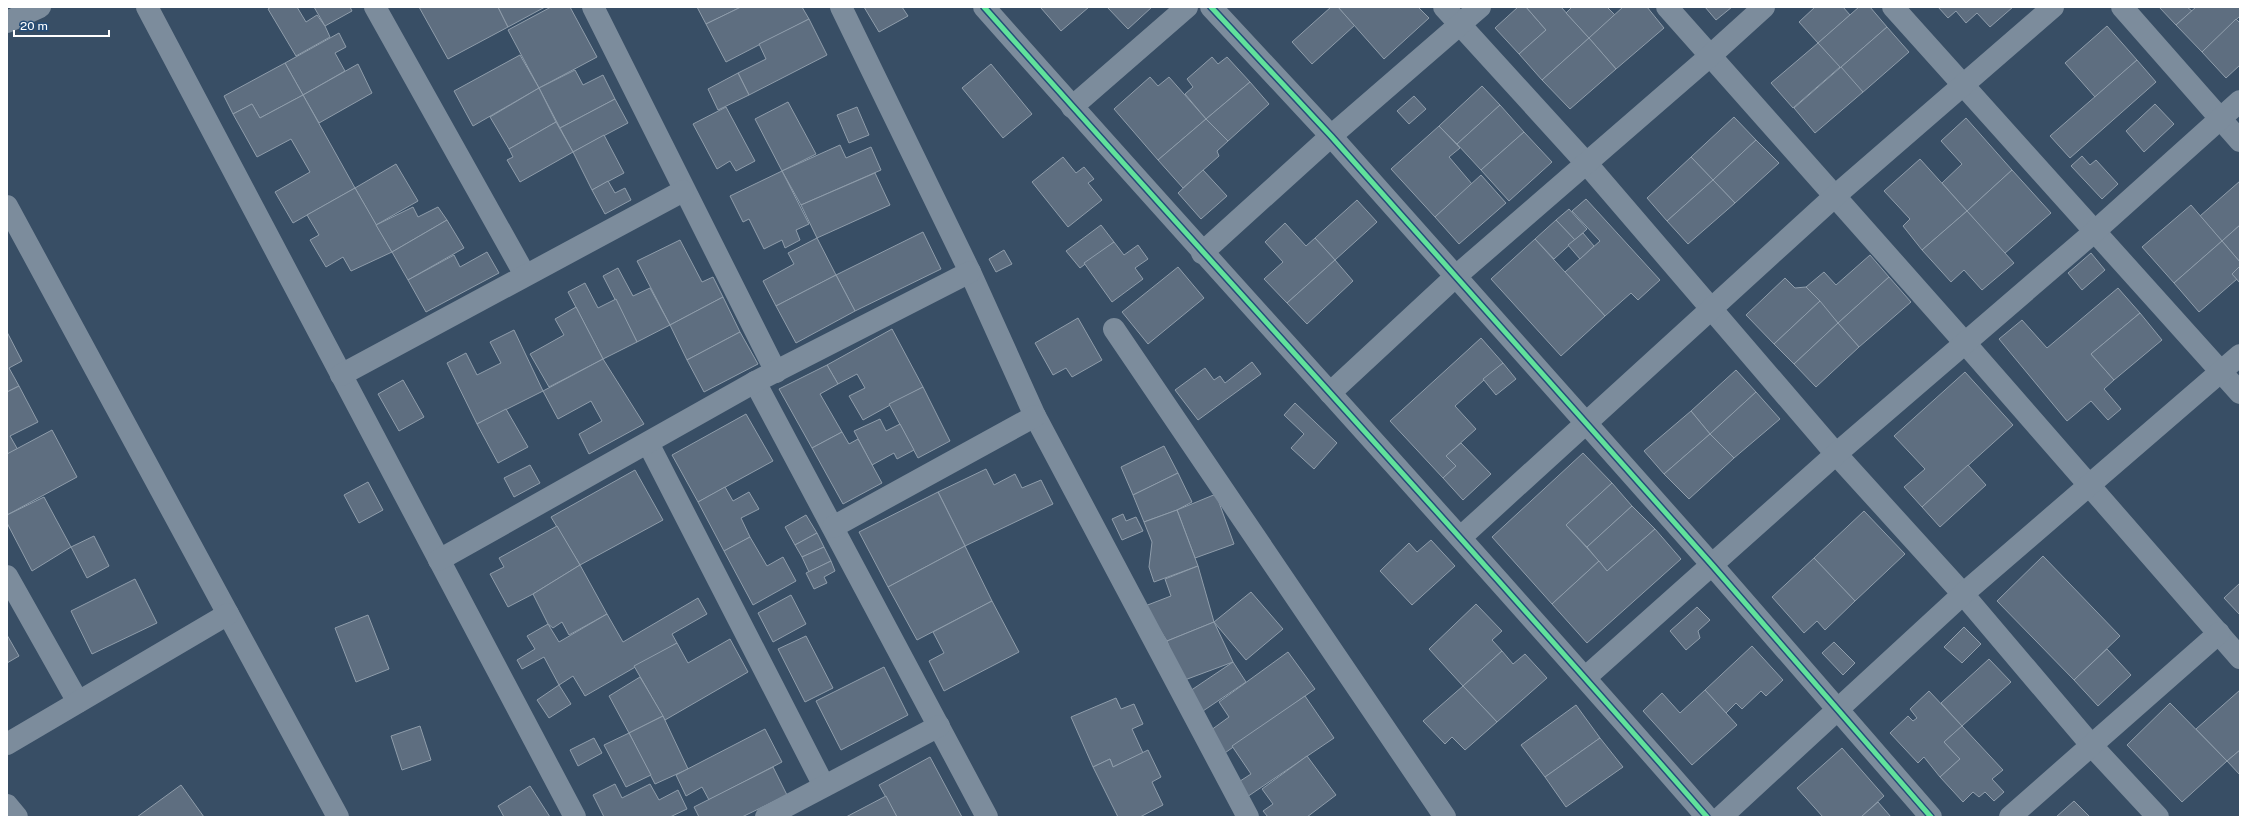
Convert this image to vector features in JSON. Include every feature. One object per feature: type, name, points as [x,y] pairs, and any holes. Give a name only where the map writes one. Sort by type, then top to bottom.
[{"type":"street","points":[[7,22],[40,7]]},
{"type":"street","points":[[147,7],[575,817]]},
{"type":"street","points":[[376,7],[525,276]]},
{"type":"street","points":[[593,7],[683,190],[776,372]]},
{"type":"street","points":[[841,7],[970,272],[1035,416],[1248,817]]},
{"type":"street","points":[[984,7],[1202,253],[1330,392],[1586,677],[1707,817]]},
{"type":"street","points":[[1072,107],[1187,7]]},
{"type":"street","points":[[1211,7],[1331,136],[1713,566],[1931,817]]},
{"type":"street","points":[[1444,7],[1587,164],[1836,454],[1963,594],[2092,746],[2158,817]]},
{"type":"street","points":[[1202,253],[1331,136],[1480,7]]},
{"type":"street","points":[[1667,7],[1965,343],[2240,658]]},
{"type":"street","points":[[1330,392],[1455,277],[1587,164],[1764,7]]},
{"type":"street","points":[[1893,7],[2240,393]]},
{"type":"street","points":[[1461,537],[1584,422],[1835,196],[1964,86],[2053,7]]},
{"type":"street","points":[[2122,7],[2240,141]]},
{"type":"street","points":[[1586,677],[1713,566],[1836,454],[2094,232],[2240,102]]},
{"type":"street","points":[[341,375],[683,190]]},
{"type":"street","points":[[7,206],[338,817]]},
{"type":"street","points":[[439,560],[755,382],[970,272]]},
{"type":"street","points":[[1114,329],[1445,817]]},
{"type":"street","points":[[1721,817],[1839,710],[1963,594],[2240,355]]},
{"type":"street","points":[[755,382],[987,817]]},
{"type":"street","points":[[833,526],[1035,416]]},
{"type":"street","points":[[648,443],[824,786]]},
{"type":"street","points":[[7,576],[78,702]]},
{"type":"street","points":[[7,744],[228,614]]},
{"type":"street","points":[[2010,817],[2219,633]]},
{"type":"street","points":[[766,817],[939,726]]},
{"type":"street","points":[[7,805],[17,817]]},
{"type":"building","points":[[271,7],[297,7],[306,22],[317,15],[325,26],[330,37],[296,56],[268,9]]},
{"type":"building","points":[[314,7],[350,7],[352,11],[325,26]]},
{"type":"building","points":[[419,7],[498,7],[508,27],[448,59]]},
{"type":"building","points":[[498,7],[545,7],[508,27]]},
{"type":"building","points":[[551,7],[570,7],[597,57],[539,88],[508,30]]},
{"type":"building","points":[[697,7],[741,7],[706,24]]},
{"type":"building","points":[[741,7],[802,7],[809,19],[726,62],[706,24]]},
{"type":"building","points":[[864,7],[902,7],[908,16],[879,32]]},
{"type":"building","points":[[1089,7],[1061,31],[1041,8]]},
{"type":"building","points":[[1107,7],[1152,7],[1128,29]]},
{"type":"building","points":[[1331,7],[1338,7],[1355,25],[1312,64],[1292,42]]},
{"type":"building","points":[[1338,7],[1418,7],[1429,18],[1384,59]]},
{"type":"building","points":[[1518,7],[1526,7],[1546,30],[1519,54],[1495,28]]},
{"type":"building","points":[[1526,7],[1561,7],[1589,38],[1542,80],[1519,54],[1546,30]]},
{"type":"building","points":[[1572,7],[1607,7],[1615,15],[1589,38],[1566,13]]},
{"type":"building","points":[[1623,7],[1647,7],[1664,28],[1616,69],[1589,38]]},
{"type":"building","points":[[1705,7],[1732,7],[1716,20]]},
{"type":"building","points":[[1815,7],[1843,7],[1850,15],[1818,43],[1799,22]]},
{"type":"building","points":[[1859,7],[1870,7],[1887,27],[1840,68],[1818,43]]},
{"type":"building","points":[[1938,7],[2013,7],[1990,27],[1977,13],[1966,23],[1956,11],[1948,18]]},
{"type":"building","points":[[2159,7],[2187,7],[2192,11],[2176,25]]},
{"type":"building","points":[[2196,7],[2240,7],[2240,16],[2202,52],[2176,25]]},
{"type":"building","points":[[809,19],[827,55],[749,95],[738,73],[766,59],[759,44]]},
{"type":"building","points":[[2236,19],[2240,23],[2240,65],[2226,78],[2202,52]]},
{"type":"building","points":[[2107,26],[2137,60],[2095,97],[2065,63]]},
{"type":"building","points":[[1887,27],[1909,52],[1862,93],[1840,68]]},
{"type":"building","points":[[339,33],[346,47],[335,53],[345,71],[303,95],[285,63]]},
{"type":"building","points":[[1589,38],[1616,69],[1570,109],[1542,80]]},
{"type":"building","points":[[1818,43],[1840,67],[1793,108],[1771,83]]},
{"type":"building","points":[[520,55],[539,88],[473,126],[454,91]]},
{"type":"building","points":[[1212,57],[1218,64],[1227,57],[1250,82],[1206,119],[1185,94],[1193,87],[1187,79]]},
{"type":"building","points":[[2137,60],[2156,82],[2070,158],[2050,136]]},
{"type":"building","points":[[285,63],[303,95],[260,118],[252,104],[233,114],[224,96]]},
{"type":"building","points":[[358,64],[372,93],[319,123],[303,95]]},
{"type":"building","points":[[991,64],[1032,114],[1003,138],[962,88]]},
{"type":"building","points":[[1841,67],[1863,92],[1815,133],[1794,108]]},
{"type":"building","points":[[575,70],[583,85],[603,75],[615,99],[560,128],[539,88]]},
{"type":"building","points":[[738,73],[749,95],[718,110],[708,89]]},
{"type":"building","points":[[1150,77],[1158,86],[1169,77],[1206,119],[1158,160],[1114,109]]},
{"type":"building","points":[[1250,82],[1269,104],[1228,141],[1206,119]]},
{"type":"building","points":[[1482,86],[1500,105],[1457,144],[1439,126]]},
{"type":"building","points":[[539,88],[556,122],[509,149],[490,117]]},
{"type":"building","points":[[303,95],[355,188],[293,223],[275,192],[310,172],[291,139],[257,157],[233,114],[252,104],[260,118]]},
{"type":"building","points":[[1414,96],[1426,109],[1409,124],[1397,111]]},
{"type":"building","points":[[615,99],[628,123],[573,152],[560,128]]},
{"type":"building","points":[[788,102],[816,154],[782,171],[755,119]]},
{"type":"building","points":[[2155,104],[2174,124],[2144,152],[2126,131]]},
{"type":"building","points":[[1500,105],[1524,132],[1481,170],[1457,144]]},
{"type":"building","points":[[726,107],[755,161],[736,171],[730,161],[717,169],[693,124]]},
{"type":"building","points":[[857,107],[869,135],[849,143],[837,115]]},
{"type":"building","points":[[1734,117],[1756,140],[1713,180],[1691,157]]},
{"type":"building","points":[[1966,118],[2012,170],[1967,211],[1942,183],[1962,164],[1941,141]]},
{"type":"building","points":[[1206,119],[1228,141],[1217,151],[1219,156],[1183,188],[1158,160]]},
{"type":"building","points":[[556,122],[573,152],[520,182],[507,160],[513,157],[509,149]]},
{"type":"building","points":[[1439,126],[1460,148],[1449,157],[1472,184],[1435,217],[1391,169]]},
{"type":"building","points":[[1524,132],[1552,162],[1509,201],[1481,170]]},
{"type":"building","points":[[604,135],[624,173],[592,190],[573,152]]},
{"type":"building","points":[[1756,140],[1779,163],[1735,203],[1713,180]]},
{"type":"building","points":[[840,145],[846,158],[871,147],[881,170],[801,205],[782,171]]},
{"type":"building","points":[[2082,156],[2090,165],[2096,160],[2118,184],[2102,199],[2071,166]]},
{"type":"building","points":[[1063,157],[1076,173],[1084,167],[1094,179],[1088,183],[1102,200],[1068,227],[1032,182]]},
{"type":"building","points":[[1691,157],[1713,180],[1667,221],[1647,198]]},
{"type":"building","points":[[1920,159],[1967,211],[1922,250],[1903,226],[1910,219],[1884,191]]},
{"type":"building","points":[[396,164],[418,201],[376,225],[355,188]]},
{"type":"building","points":[[1203,170],[1227,196],[1201,219],[1178,193]]},
{"type":"building","points":[[2012,170],[2051,213],[2004,254],[1967,211]]},
{"type":"building","points":[[782,171],[809,224],[796,230],[800,240],[785,248],[782,240],[764,249],[749,219],[743,222],[730,196]]},
{"type":"building","points":[[875,173],[890,205],[817,238],[801,205]]},
{"type":"building","points":[[1481,175],[1506,203],[1459,244],[1435,217]]},
{"type":"building","points":[[1713,180],[1735,203],[1688,244],[1667,221]]},
{"type":"building","points":[[608,181],[615,193],[625,188],[631,200],[605,214],[592,190]]},
{"type":"building","points":[[2240,181],[2240,225],[2222,241],[2200,216]]},
{"type":"building","points":[[355,188],[392,252],[351,271],[343,257],[326,267],[310,240],[319,235],[307,215]]},
{"type":"building","points":[[1586,199],[1660,280],[1638,300],[1631,293],[1605,316],[1565,272],[1600,241],[1572,211]]},
{"type":"building","points":[[1357,200],[1377,222],[1335,260],[1315,238]]},
{"type":"building","points":[[2191,205],[2222,241],[2174,283],[2142,247]]},
{"type":"building","points":[[413,207],[418,217],[438,207],[447,220],[392,252],[376,225]]},
{"type":"building","points":[[1569,209],[1587,229],[1575,240],[1556,220]]},
{"type":"building","points":[[1967,211],[2014,263],[1982,290],[1964,270],[1951,282],[1922,250]]},
{"type":"building","points":[[447,220],[464,248],[408,280],[392,252]]},
{"type":"building","points":[[1556,220],[1575,240],[1554,259],[1535,239]]},
{"type":"building","points":[[1285,223],[1306,246],[1315,238],[1335,260],[1287,303],[1264,279],[1283,262],[1265,242]]},
{"type":"building","points":[[1101,225],[1114,242],[1080,268],[1066,251]]},
{"type":"building","points":[[2240,225],[2240,262],[2222,241]]},
{"type":"building","points":[[923,232],[941,269],[855,311],[836,275]]},
{"type":"building","points":[[1583,233],[1594,246],[1580,259],[1568,245]]},
{"type":"building","points":[[817,238],[836,275],[776,306],[763,281],[794,264],[788,253]]},
{"type":"building","points":[[1535,239],[1605,316],[1561,356],[1491,279]]},
{"type":"building","points":[[680,240],[702,282],[713,277],[723,297],[670,325],[637,261]]},
{"type":"building","points":[[2222,241],[2240,262],[2240,266],[2232,274],[2237,279],[2199,312],[2174,283]]},
{"type":"building","points":[[1114,242],[1124,255],[1138,245],[1148,259],[1135,268],[1143,279],[1112,302],[1084,263]]},
{"type":"building","points":[[1004,250],[1012,264],[996,272],[989,259]]},
{"type":"building","points":[[487,252],[499,273],[426,312],[408,280],[454,255],[460,267]]},
{"type":"building","points":[[2091,253],[2105,270],[2082,290],[2068,273]]},
{"type":"building","points":[[1870,255],[1889,277],[1838,323],[1806,287],[1824,272],[1836,285]]},
{"type":"building","points":[[1335,260],[1353,281],[1307,324],[1287,303]]},
{"type":"building","points":[[2240,266],[2240,283],[2232,274]]},
{"type":"building","points":[[1178,267],[1204,298],[1148,344],[1122,312]]},
{"type":"building","points":[[618,268],[633,296],[650,288],[670,325],[637,342],[603,276]]},
{"type":"building","points":[[836,275],[855,311],[796,343],[776,306]]},
{"type":"building","points":[[1889,277],[1911,302],[1859,347],[1838,323]]},
{"type":"building","points":[[1785,278],[1795,288],[1806,287],[1820,301],[1774,344],[1746,315]]},
{"type":"building","points":[[585,283],[598,308],[616,299],[637,342],[603,359],[568,292]]},
{"type":"building","points":[[2118,288],[2140,313],[2091,354],[2114,380],[2104,389],[2121,409],[2108,420],[2091,401],[2067,421],[1999,339],[2022,320],[2047,348]]},
{"type":"building","points":[[723,297],[740,332],[687,360],[670,325]]},
{"type":"building","points":[[1820,301],[1838,323],[1794,364],[1774,344]]},
{"type":"building","points":[[576,307],[603,359],[549,387],[530,354],[564,335],[555,319]]},
{"type":"building","points":[[2140,313],[2162,340],[2114,380],[2091,354]]},
{"type":"building","points":[[1078,318],[1102,360],[1072,377],[1066,368],[1053,375],[1035,343]]},
{"type":"building","points":[[1838,323],[1859,347],[1816,387],[1794,364]]},
{"type":"building","points":[[892,329],[923,387],[863,420],[849,396],[865,388],[857,374],[838,384],[827,365]]},
{"type":"building","points":[[514,330],[543,391],[477,424],[447,363],[466,353],[477,375],[501,363],[490,342]]},
{"type":"building","points":[[7,332],[22,361],[9,368],[19,386],[7,392]]},
{"type":"building","points":[[740,332],[758,364],[704,392],[687,360]]},
{"type":"building","points":[[1481,338],[1503,363],[1455,406],[1476,429],[1446,456],[1456,466],[1443,478],[1390,421]]},
{"type":"building","points":[[603,359],[644,424],[589,454],[579,434],[602,421],[591,401],[558,419],[543,391]]},
{"type":"building","points":[[1252,362],[1261,374],[1198,420],[1175,390],[1205,368],[1214,380],[1220,376],[1225,383]]},
{"type":"building","points":[[1503,363],[1516,379],[1496,395],[1483,379]]},
{"type":"building","points":[[827,365],[838,384],[820,394],[842,432],[812,448],[779,389]]},
{"type":"building","points":[[1736,370],[1756,392],[1710,434],[1691,411]]},
{"type":"building","points":[[1965,372],[2013,425],[1922,507],[1904,487],[1925,469],[1894,436]]},
{"type":"building","points":[[403,380],[424,417],[399,431],[378,394]]},
{"type":"building","points":[[19,386],[38,422],[10,436],[18,450],[7,456],[7,392]]},
{"type":"building","points":[[923,387],[950,441],[918,458],[889,404]]},
{"type":"building","points":[[1756,392],[1780,419],[1734,458],[1710,434]]},
{"type":"building","points":[[1295,403],[1337,443],[1314,469],[1291,448],[1304,434],[1284,415]]},
{"type":"building","points":[[506,409],[528,447],[498,463],[477,424]]},
{"type":"building","points":[[1691,411],[1710,434],[1664,474],[1644,451]]},
{"type":"building","points":[[746,414],[773,461],[698,502],[672,455]]},
{"type":"building","points":[[880,419],[886,431],[900,424],[914,450],[897,459],[894,453],[872,465],[854,431]]},
{"type":"building","points":[[52,430],[77,477],[7,515],[7,454]]},
{"type":"building","points":[[842,432],[849,444],[858,439],[882,483],[843,504],[812,448]]},
{"type":"building","points":[[1710,434],[1734,458],[1689,499],[1664,474]]},
{"type":"building","points":[[1461,443],[1491,474],[1463,500],[1443,478],[1456,466],[1446,456]]},
{"type":"building","points":[[1164,446],[1178,473],[1133,495],[1121,467]]},
{"type":"building","points":[[1583,453],[1612,483],[1566,525],[1599,561],[1552,604],[1492,537]]},
{"type":"building","points":[[530,465],[540,483],[514,497],[504,478]]},
{"type":"building","points":[[1968,465],[1986,485],[1940,527],[1922,507]]},
{"type":"building","points":[[986,469],[994,485],[1015,474],[1022,488],[1041,480],[1053,504],[965,546],[938,492]]},
{"type":"building","points":[[635,470],[663,520],[580,565],[551,517]]},
{"type":"building","points":[[1178,473],[1192,502],[1177,510],[1144,522],[1133,495]]},
{"type":"building","points":[[368,482],[383,510],[359,523],[344,495]]},
{"type":"building","points":[[1612,483],[1632,506],[1587,547],[1566,525]]},
{"type":"building","points":[[725,487],[733,501],[749,492],[759,509],[741,518],[750,537],[724,551],[698,502]]},
{"type":"building","points":[[938,492],[965,546],[888,587],[859,532]]},
{"type":"building","points":[[1216,494],[1234,544],[1195,558],[1177,510]]},
{"type":"building","points":[[44,497],[71,547],[32,571],[7,523],[7,515]]},
{"type":"building","points":[[1632,506],[1655,529],[1607,571],[1587,547]]},
{"type":"building","points":[[1177,510],[1198,566],[1154,582],[1149,567],[1152,542],[1144,522]]},
{"type":"building","points":[[1864,511],[1905,554],[1855,601],[1814,558]]},
{"type":"building","points":[[1123,514],[1126,521],[1136,517],[1143,531],[1122,540],[1112,519]]},
{"type":"building","points":[[806,515],[817,533],[795,545],[785,527]]},
{"type":"building","points":[[557,526],[580,565],[533,594],[508,607],[490,574],[504,567],[499,558]]},
{"type":"building","points":[[1655,529],[1681,559],[1587,643],[1552,604],[1599,561],[1607,571]]},
{"type":"building","points":[[817,533],[824,547],[802,557],[795,545]]},
{"type":"building","points":[[94,536],[109,566],[87,578],[71,547]]},
{"type":"building","points":[[750,537],[767,566],[783,557],[796,581],[753,605],[724,551]]},
{"type":"building","points":[[1431,540],[1455,566],[1412,605],[1380,571],[1409,543],[1417,552]]},
{"type":"building","points":[[965,546],[992,601],[917,640],[888,587]]},
{"type":"building","points":[[824,547],[831,561],[809,572],[802,557]]},
{"type":"building","points":[[2043,556],[2120,636],[2074,680],[1997,601]]},
{"type":"building","points":[[1814,558],[1855,601],[1825,630],[1817,621],[1804,633],[1772,597]]},
{"type":"building","points":[[831,561],[835,571],[824,577],[827,583],[814,589],[806,573]]},
{"type":"building","points":[[580,565],[607,614],[569,635],[562,622],[553,628],[548,624],[533,594]]},
{"type":"building","points":[[1198,566],[1214,622],[1167,641],[1145,606],[1171,596],[1165,579]]},
{"type":"building","points":[[135,579],[157,623],[92,654],[71,611]]},
{"type":"building","points":[[2240,583],[2240,615],[2224,598]]},
{"type":"building","points":[[1251,592],[1283,629],[1246,660],[1214,622]]},
{"type":"building","points":[[791,595],[806,624],[773,642],[758,613]]},
{"type":"building","points":[[698,598],[707,614],[672,634],[677,643],[585,696],[573,676],[559,685],[544,657],[522,669],[517,660],[535,649],[527,636],[548,624],[559,642],[607,614],[623,642]]},
{"type":"building","points":[[992,601],[1019,652],[944,691],[929,661],[944,653],[933,632]]},
{"type":"building","points":[[1476,604],[1502,631],[1492,640],[1502,651],[1463,686],[1429,649]]},
{"type":"building","points":[[1697,607],[1710,620],[1698,631],[1700,638],[1686,650],[1670,631]]},
{"type":"building","points":[[368,615],[389,669],[356,682],[335,628]]},
{"type":"building","points":[[1214,622],[1233,662],[1182,681],[1167,641]]},
{"type":"building","points":[[1964,627],[1981,644],[1962,663],[1944,647]]},
{"type":"building","points":[[7,635],[19,656],[7,663]]},
{"type":"building","points":[[806,636],[833,688],[805,702],[778,649]]},
{"type":"building","points":[[730,639],[748,672],[665,720],[634,666],[677,643],[688,663]]},
{"type":"building","points":[[1834,642],[1855,663],[1843,675],[1822,653]]},
{"type":"building","points":[[1752,646],[1783,680],[1766,696],[1761,691],[1742,709],[1736,703],[1726,713],[1705,690]]},
{"type":"building","points":[[2107,649],[2131,675],[2098,706],[2074,680]]},
{"type":"building","points":[[1502,651],[1513,664],[1525,654],[1547,678],[1497,722],[1463,686]]},
{"type":"building","points":[[1288,652],[1315,689],[1222,755],[1207,733],[1229,717],[1219,702]]},
{"type":"building","points":[[1989,659],[2011,682],[1962,726],[1941,703]]},
{"type":"building","points":[[1233,662],[1246,682],[1203,711],[1190,691]]},
{"type":"building","points":[[884,667],[908,715],[841,750],[816,701]]},
{"type":"building","points":[[640,677],[663,716],[629,733],[609,696]]},
{"type":"building","points":[[559,685],[571,704],[549,718],[537,700]]},
{"type":"building","points":[[1463,686],[1497,722],[1465,750],[1452,737],[1445,744],[1423,721]]},
{"type":"building","points":[[1705,690],[1737,725],[1692,765],[1643,711],[1662,693],[1680,713]]},
{"type":"building","points":[[2240,690],[2240,750],[2227,761],[2196,729]]},
{"type":"building","points":[[1929,691],[1962,726],[1944,742],[1960,759],[1940,777],[1924,757],[1918,763],[1890,733],[1908,716],[1913,721],[1917,718],[1910,709]]},
{"type":"building","points":[[1305,696],[1334,738],[1244,799],[1234,785],[1251,774],[1232,746]]},
{"type":"building","points":[[1116,698],[1121,709],[1134,704],[1143,724],[1132,729],[1143,753],[1113,767],[1110,759],[1093,767],[1071,717]]},
{"type":"building","points":[[2170,703],[2227,761],[2182,802],[2127,745]]},
{"type":"building","points":[[1576,705],[1600,738],[1545,777],[1521,745]]},
{"type":"building","points":[[663,716],[688,769],[655,784],[629,733]]},
{"type":"building","points":[[420,726],[431,760],[402,770],[391,736]]},
{"type":"building","points":[[1962,726],[2003,770],[1992,779],[2004,792],[1994,801],[1985,792],[1979,797],[1973,792],[1963,802],[1940,777],[1960,759],[1944,742]]},
{"type":"building","points":[[765,729],[782,762],[709,800],[702,787],[686,796],[676,775]]},
{"type":"building","points":[[629,733],[651,775],[626,787],[604,745]]},
{"type":"building","points":[[594,738],[602,753],[578,766],[570,750]]},
{"type":"building","points":[[1600,738],[1623,767],[1566,807],[1545,777]]},
{"type":"building","points":[[1842,748],[1884,796],[1861,817],[1823,817],[1797,788]]},
{"type":"building","points":[[1148,750],[1161,777],[1152,782],[1163,805],[1140,817],[1118,817],[1093,767],[1110,759],[1113,767]]},
{"type":"building","points":[[2240,750],[2240,775],[2227,761]]},
{"type":"building","points":[[1307,756],[1336,795],[1307,817],[1268,817],[1263,811],[1273,804],[1262,789]]},
{"type":"building","points":[[930,757],[962,817],[897,817],[879,785]]},
{"type":"building","points":[[773,767],[787,795],[742,817],[699,817],[694,807]]},
{"type":"building","points":[[615,784],[622,798],[650,784],[659,800],[678,790],[687,809],[670,817],[604,817],[593,795]]},
{"type":"building","points":[[181,785],[204,817],[137,817]]},
{"type":"building","points":[[530,786],[550,817],[504,817],[498,806]]},
{"type":"building","points":[[886,796],[897,817],[846,817]]},
{"type":"building","points":[[2074,801],[2090,817],[2056,817]]},
{"type":"building","points":[[1878,802],[1891,817],[1861,817]]},
{"type":"cycle path","points":[[984,7],[1528,613],[1707,817]]},
{"type":"cycle path","points":[[1211,7],[1331,136],[1713,566],[1931,817]]}]
